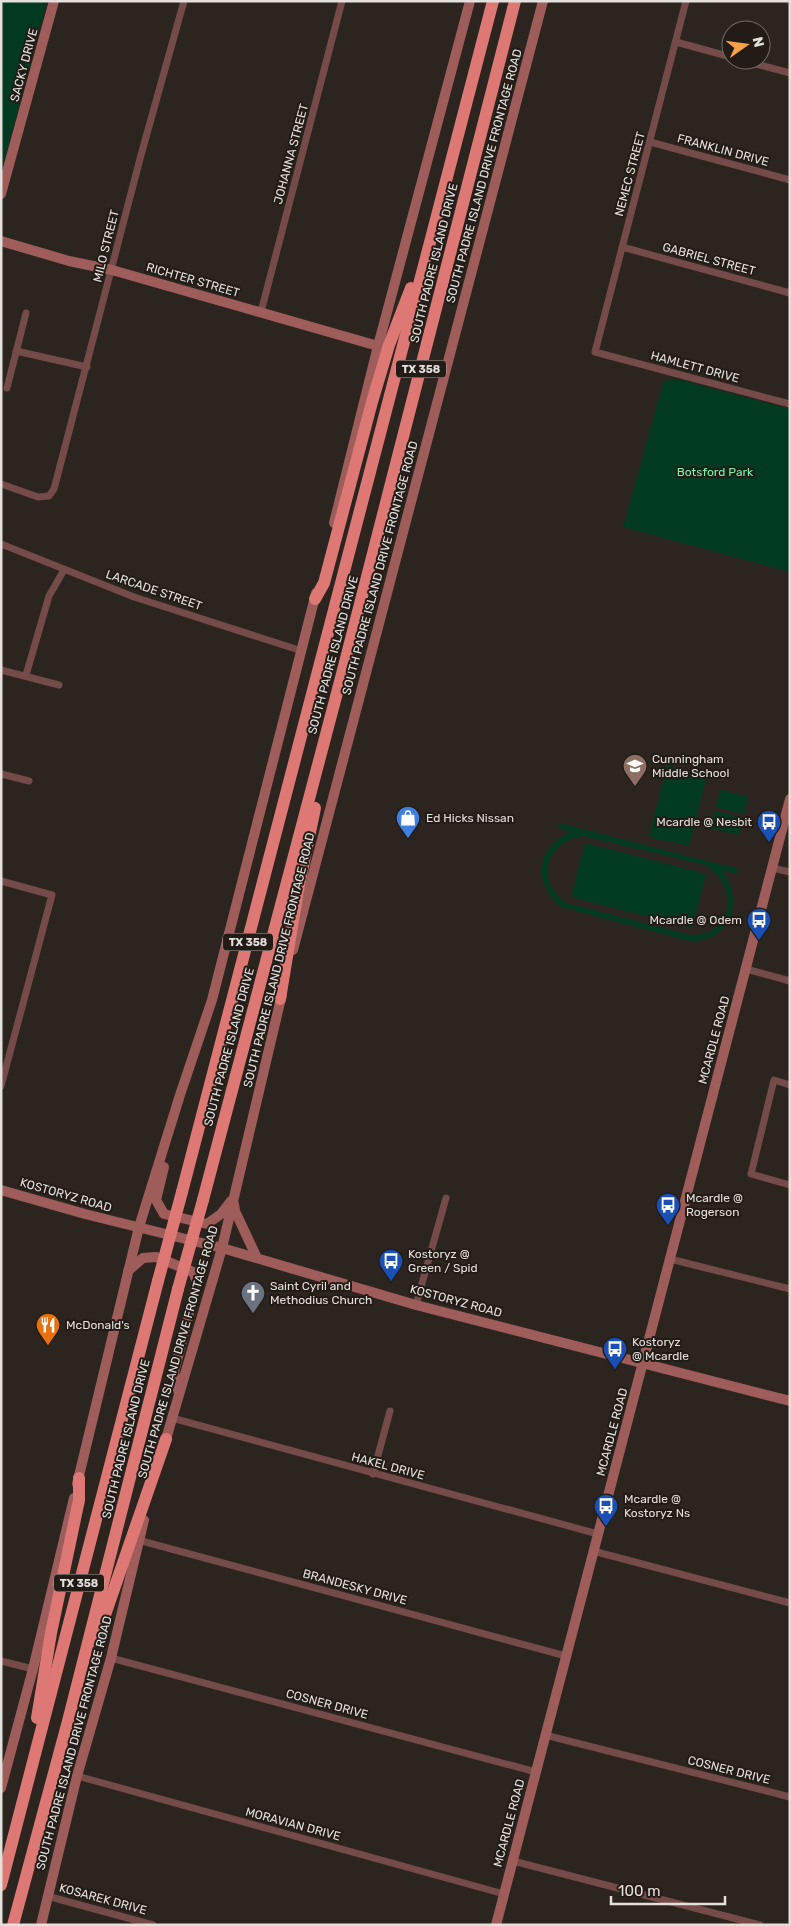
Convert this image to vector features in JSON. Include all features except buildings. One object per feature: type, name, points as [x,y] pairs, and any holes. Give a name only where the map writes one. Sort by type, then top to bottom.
[{"type":"highway","name":"SOUTH PADRE ISLAND DRIVE","points":[[1,1885],[158,1281],[317,683],[492,1]]},
{"type":"highway","name":"SOUTH PADRE ISLAND DRIVE","points":[[13,1925],[68,1722],[178,1289],[342,674],[515,1]]},
{"type":"highway","points":[[499,64],[520,1]]},
{"type":"highway","points":[[315,599],[324,583],[389,345],[408,294],[421,274]]},
{"type":"highway","points":[[280,999],[298,890],[342,674]]},
{"type":"highway","points":[[68,1722],[166,1440]]},
{"type":"highway","points":[[24,1796],[51,1633],[79,1500],[79,1478]]},
{"type":"main road","name":"SACKY DRIVE","points":[[1,194],[54,1]]},
{"type":"main road","points":[[1,1788],[33,1669],[139,1227],[212,1000],[378,346],[470,1]]},
{"type":"main road","name":"SOUTH PADRE ISLAND DRIVE FRONTAGE ROAD","points":[[40,1925],[77,1776],[111,1658],[138,1540],[222,1248],[280,999],[543,1]]},
{"type":"main road","name":"RICHTER STREET","points":[[1,241],[69,261],[112,270],[378,346]]},
{"type":"main road","name":"MCARDLE ROAD","points":[[496,1925],[790,800]]},
{"type":"main road","points":[[180,1095],[156,1200],[164,1214],[208,1224],[221,1214],[234,1198]]},
{"type":"main road","name":"KOSTORYZ ROAD","points":[[1,1190],[85,1214],[222,1248],[416,1305],[790,1401]]},
{"type":"main road","points":[[234,1198],[235,1211],[257,1258]]},
{"type":"main road","points":[[128,1271],[144,1258],[156,1257],[193,1272],[197,1282],[174,1372],[179,1395]]},
{"type":"street","name":"MILO STREET","points":[[1,484],[38,497],[49,496],[54,489],[141,155],[184,1]]},
{"type":"street","name":"JOHANNA STREET","points":[[261,312],[342,1]]},
{"type":"street","name":"NEMEC STREET","points":[[595,352],[686,1]]},
{"type":"street","points":[[676,42],[721,54]]},
{"type":"street","points":[[771,68],[790,73]]},
{"type":"street","name":"FRANKLIN DRIVE","points":[[650,142],[790,180]]},
{"type":"street","name":"GABRIEL STREET","points":[[622,247],[790,293]]},
{"type":"street","points":[[7,388],[26,313]]},
{"type":"street","points":[[16,351],[87,367]]},
{"type":"street","name":"HAMLETT DRIVE","points":[[595,352],[790,404]]},
{"type":"street","name":"LARCADE STREET","points":[[1,544],[134,597],[302,651]]},
{"type":"street","points":[[26,675],[49,596],[64,570]]},
{"type":"street","points":[[1,670],[59,685]]},
{"type":"street","points":[[1,774],[29,781]]},
{"type":"street","points":[[772,868],[790,872]]},
{"type":"street","points":[[1,881],[52,895],[1,1086]]},
{"type":"street","points":[[746,969],[790,981]]},
{"type":"street","points":[[790,1085],[774,1080],[751,1174],[790,1185]]},
{"type":"street","points":[[416,1305],[446,1198]]},
{"type":"street","points":[[670,1259],[790,1289]]},
{"type":"street","points":[[373,1474],[390,1411]]},
{"type":"street","name":"HAKEL DRIVE","points":[[172,1418],[598,1534]]},
{"type":"street","name":"BRANDESKY DRIVE","points":[[138,1540],[566,1656]]},
{"type":"street","points":[[593,1551],[790,1603]]},
{"type":"street","name":"COSNER DRIVE","points":[[111,1658],[536,1772]]},
{"type":"street","points":[[1,1661],[33,1669]]},
{"type":"street","name":"COSNER DRIVE","points":[[546,1735],[790,1797]]},
{"type":"street","name":"MORAVIAN DRIVE","points":[[77,1776],[504,1894]]},
{"type":"street","points":[[513,1861],[760,1925]]},
{"type":"street","name":"KOSAREK DRIVE","points":[[47,1896],[153,1925]]},
{"type":"green space","points":[[1,1],[47,1],[1,172]]},
{"type":"green space","name":"Botsford Park","points":[[669,379],[676,379],[790,409],[790,572],[623,527],[663,383]]},
{"type":"green space","points":[[667,765],[707,775],[689,846],[649,837]]},
{"type":"green space","points":[[720,790],[748,797],[744,814],[716,807]]},
{"type":"green space","points":[[715,811],[743,818],[739,835],[711,828]]},
{"type":"green space","points":[[559,823],[738,869],[737,874],[722,870],[729,882],[732,894],[733,906],[730,917],[716,935],[690,941],[561,907],[552,898],[542,877],[542,866],[550,847],[571,832],[558,828]],"holes":[[[583,836],[705,865],[716,874],[724,885],[728,897],[728,909],[724,919],[716,928],[705,933],[690,935],[566,903],[556,893],[550,883],[548,873],[549,863],[553,854],[560,846],[570,840]]]},
{"type":"green space","points":[[585,843],[706,874],[692,928],[571,897]]},
{"type":"place","name":"Cunningham Middle School","points":[[635,787]]},
{"type":"place","name":"Ed Hicks Nissan","points":[[408,839]]},
{"type":"place","name":"Mcardle @ Nesbit","points":[[769,843]]},
{"type":"place","name":"Mcardle @ Odem","points":[[759,941]]},
{"type":"place","name":"Mcardle @ Rogerson","points":[[668,1226]]},
{"type":"place","name":"Kostoryz @ Green / Spid","points":[[391,1282]]},
{"type":"place","name":"Saint Cyril and Methodius Church","points":[[253,1314]]},
{"type":"place","name":"McDonald's","points":[[48,1346]]},
{"type":"place","name":"Kostoryz @ Mcardle","points":[[615,1370]]},
{"type":"place","name":"Mcardle @ Kostoryz Ns","points":[[606,1527]]}]
